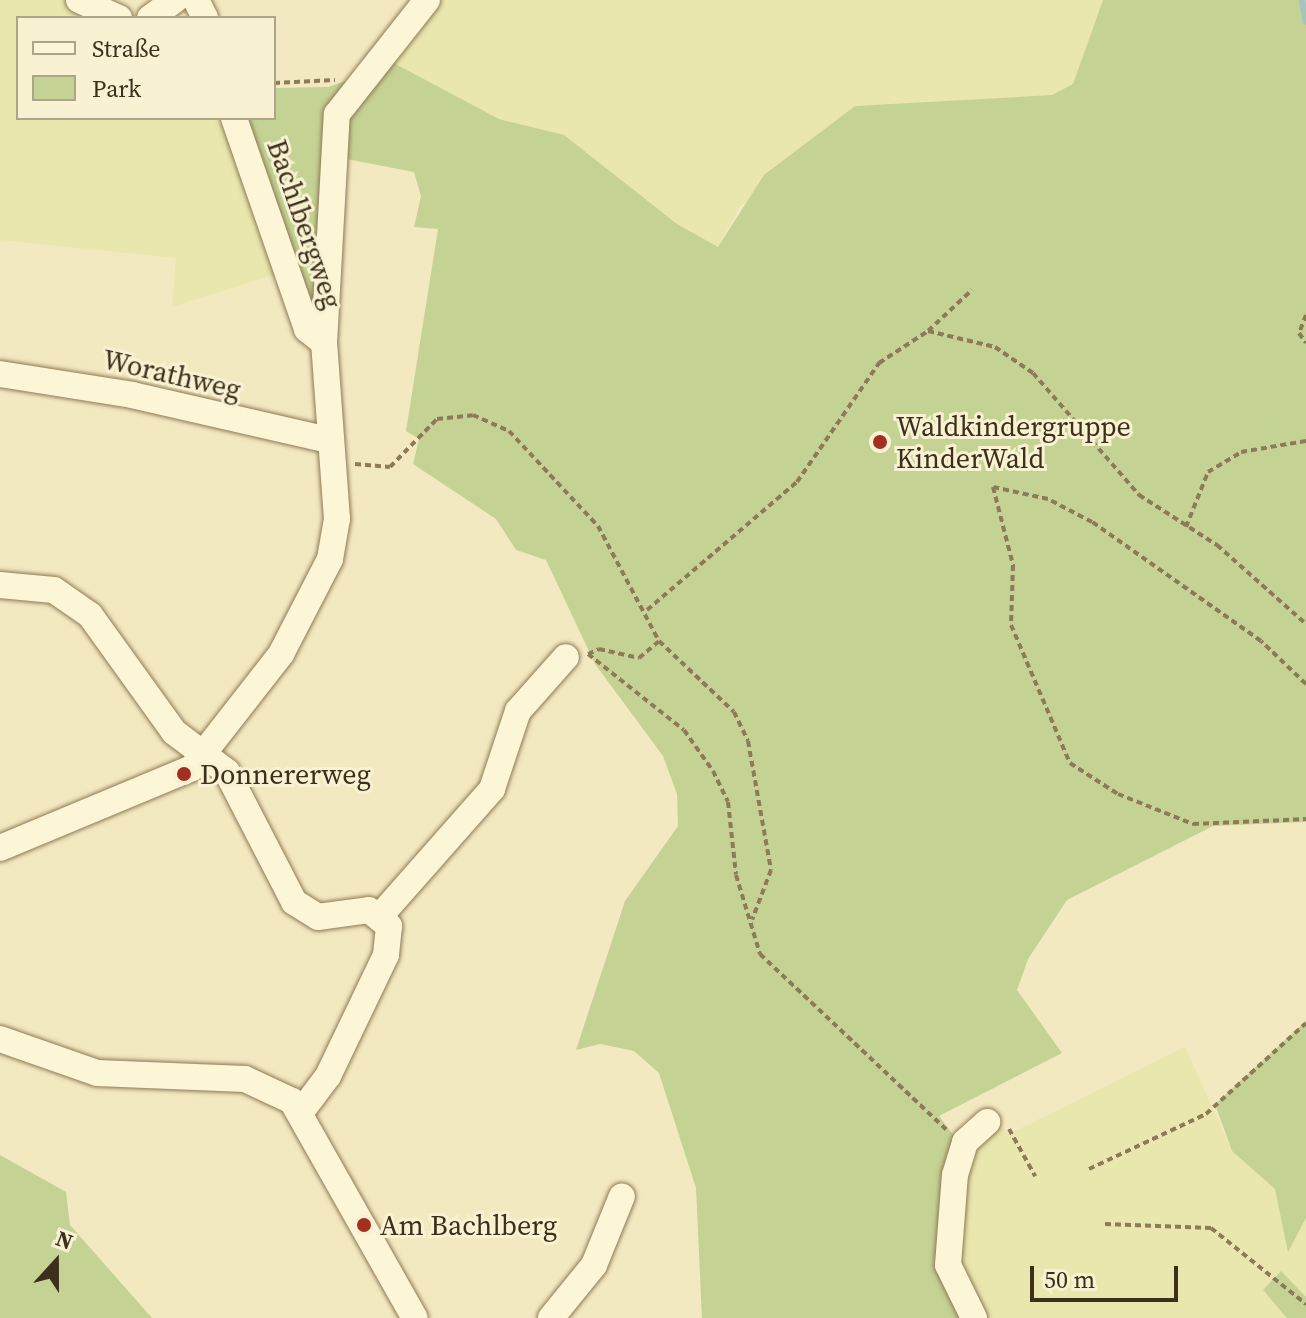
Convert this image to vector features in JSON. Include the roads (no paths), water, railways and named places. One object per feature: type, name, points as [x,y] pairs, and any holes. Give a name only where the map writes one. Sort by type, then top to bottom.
[{"type":"street","points":[[79,0],[115,16]]},
{"type":"street","points":[[153,16],[175,0]]},
{"type":"street","points":[[324,343],[335,125],[366,71],[406,36],[427,0]]},
{"type":"street","name":"Bachlbergweg","points":[[204,752],[281,654],[324,577],[337,529],[334,451],[324,343],[307,329],[235,120]]},
{"type":"street","name":"Worathweg","points":[[0,374],[132,395],[334,451]]},
{"type":"street","points":[[0,585],[46,588],[77,603],[174,732],[227,772],[294,902],[318,917],[381,915],[492,789],[518,711],[577,656]]},
{"type":"street","points":[[0,848],[169,783],[204,752]]},
{"type":"street","points":[[301,1112],[328,1076],[386,955],[391,939],[381,915]]},
{"type":"street","points":[[0,1039],[97,1073],[245,1079],[301,1112],[415,1318]]},
{"type":"street","points":[[974,1318],[948,1265],[960,1155],[987,1122]]},
{"type":"street","points":[[551,1318],[594,1265],[622,1196]]},
{"type":"waterway","points":[[1302,0],[1306,22]]},
{"type":"place","name":"Waldkindergruppe KinderWald","points":[[880,442]]},
{"type":"place","name":"Donnererweg","points":[[184,774]]},
{"type":"place","name":"Am Bachlberg","points":[[364,1225]]}]
